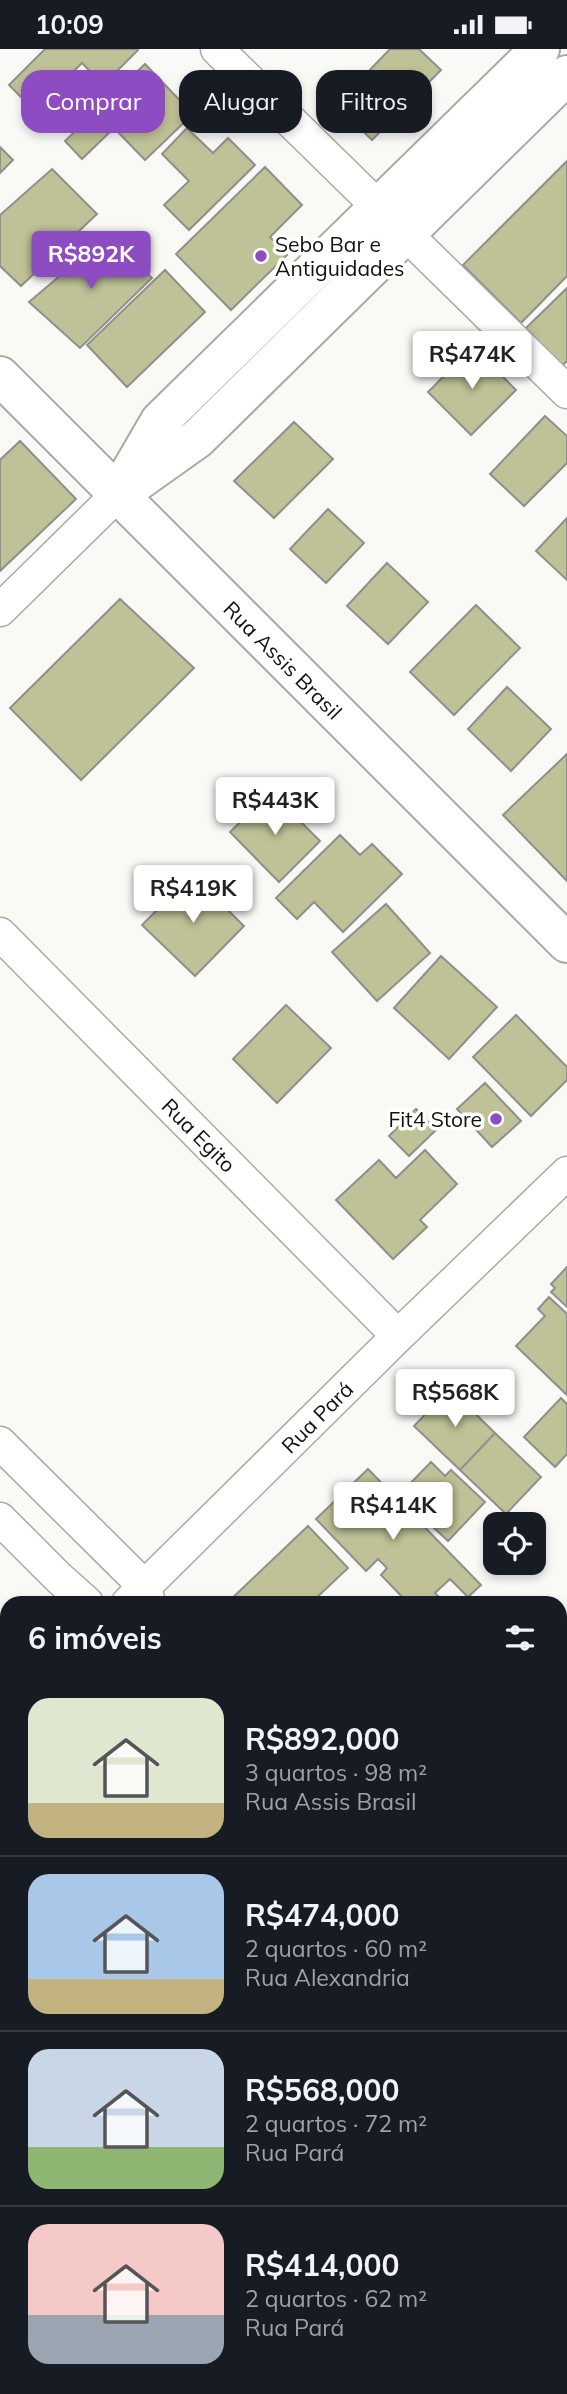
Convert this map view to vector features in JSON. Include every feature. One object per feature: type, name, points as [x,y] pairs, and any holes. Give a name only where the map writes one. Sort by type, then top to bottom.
[{"type":"street","points":[[218,49],[567,392]]},
{"type":"street","points":[[117,495],[160,421],[540,49]]},
{"type":"street","points":[[0,610],[117,495],[197,439],[567,75]]},
{"type":"street","name":"Rua Assis Brasil","points":[[0,376],[567,943]]},
{"type":"street","name":"Rua Egito","points":[[0,934],[398,1336]]},
{"type":"street","name":"Rua Pará","points":[[143,1596],[398,1336],[567,1173]]},
{"type":"street","points":[[4,1454],[139,1596]]},
{"type":"street","points":[[0,1519],[79,1596]]},
{"type":"building","points":[[45,49],[138,50],[118,70],[89,70],[82,63],[75,70],[24,70]]},
{"type":"building","points":[[390,49],[419,49],[441,70],[432,79],[432,70],[370,70]]},
{"type":"building","points":[[145,64],[151,70],[139,70]]},
{"type":"building","points":[[21,73],[21,97],[9,85]]},
{"type":"building","points":[[165,85],[179,99],[179,127],[145,160],[119,133],[165,133]]},
{"type":"building","points":[[73,133],[109,133],[82,159],[65,141]]},
{"type":"building","points":[[182,133],[192,133],[213,153],[228,138],[255,165],[189,230],[164,205],[189,181],[162,154]]},
{"type":"building","points":[[365,133],[379,133],[372,140]]},
{"type":"building","points":[[0,147],[13,160],[0,173]]},
{"type":"building","points":[[567,161],[567,276],[521,323],[463,265]]},
{"type":"building","points":[[265,167],[302,205],[270,237],[287,255],[231,310],[176,254]]},
{"type":"building","points":[[52,169],[97,214],[21,286],[0,266],[0,215]]},
{"type":"building","points":[[108,235],[152,278],[80,348],[29,302]]},
{"type":"building","points":[[165,270],[205,312],[127,387],[87,345]]},
{"type":"building","points":[[567,288],[567,361],[562,366],[525,329]]},
{"type":"building","points":[[473,347],[516,390],[471,435],[428,392]]},
{"type":"building","points":[[545,416],[567,436],[567,463],[524,506],[490,474]]},
{"type":"building","points":[[294,422],[333,459],[274,518],[234,481]]},
{"type":"building","points":[[20,441],[76,499],[0,571],[0,460]]},
{"type":"building","points":[[328,509],[364,543],[326,583],[290,549]]},
{"type":"building","points":[[567,518],[567,580],[536,551]]},
{"type":"building","points":[[387,563],[428,602],[388,644],[347,606]]},
{"type":"building","points":[[120,599],[194,668],[81,780],[10,708]]},
{"type":"building","points":[[476,605],[520,648],[454,715],[410,672]]},
{"type":"building","points":[[507,687],[551,729],[511,771],[468,729]]},
{"type":"building","points":[[567,754],[567,881],[503,815]]},
{"type":"building","points":[[271,792],[320,841],[279,882],[230,832]]},
{"type":"building","points":[[340,835],[360,855],[372,844],[402,874],[343,932],[314,902],[297,919],[276,898]]},
{"type":"building","points":[[192,875],[244,926],[195,976],[142,925]]},
{"type":"building","points":[[386,904],[430,953],[377,1001],[332,952]]},
{"type":"building","points":[[441,956],[497,1007],[449,1059],[394,1008]]},
{"type":"building","points":[[286,1005],[331,1048],[277,1103],[233,1059]]},
{"type":"building","points":[[516,1015],[567,1067],[567,1080],[531,1116],[473,1057]]},
{"type":"building","points":[[485,1083],[521,1121],[492,1147],[457,1109]]},
{"type":"building","points":[[416,1109],[436,1130],[409,1156],[389,1136]]},
{"type":"building","points":[[425,1150],[457,1184],[420,1220],[427,1227],[393,1259],[336,1200],[379,1160],[396,1178]]},
{"type":"building","points":[[567,1267],[567,1307],[551,1292],[555,1288],[551,1284]]},
{"type":"building","points":[[549,1297],[567,1314],[567,1395],[516,1346],[545,1316],[538,1309]]},
{"type":"building","points":[[450,1389],[495,1433],[460,1470],[414,1426]]},
{"type":"building","points":[[561,1398],[567,1404],[567,1454],[555,1467],[524,1437]]},
{"type":"building","points":[[495,1433],[541,1477],[508,1512],[504,1512],[460,1470]]},
{"type":"building","points":[[431,1462],[445,1476],[451,1470],[485,1502],[448,1541],[399,1495]]},
{"type":"building","points":[[368,1469],[481,1585],[467,1596],[450,1579],[435,1593],[438,1596],[401,1596],[381,1575],[387,1568],[378,1559],[366,1571],[316,1519]]},
{"type":"building","points":[[308,1526],[348,1568],[318,1596],[234,1596]]},
{"type":"place","name":"Sebo Bar e Antiguidades","points":[[261,256]]},
{"type":"place","name":"Fit4 Store","points":[[496,1119]]}]
